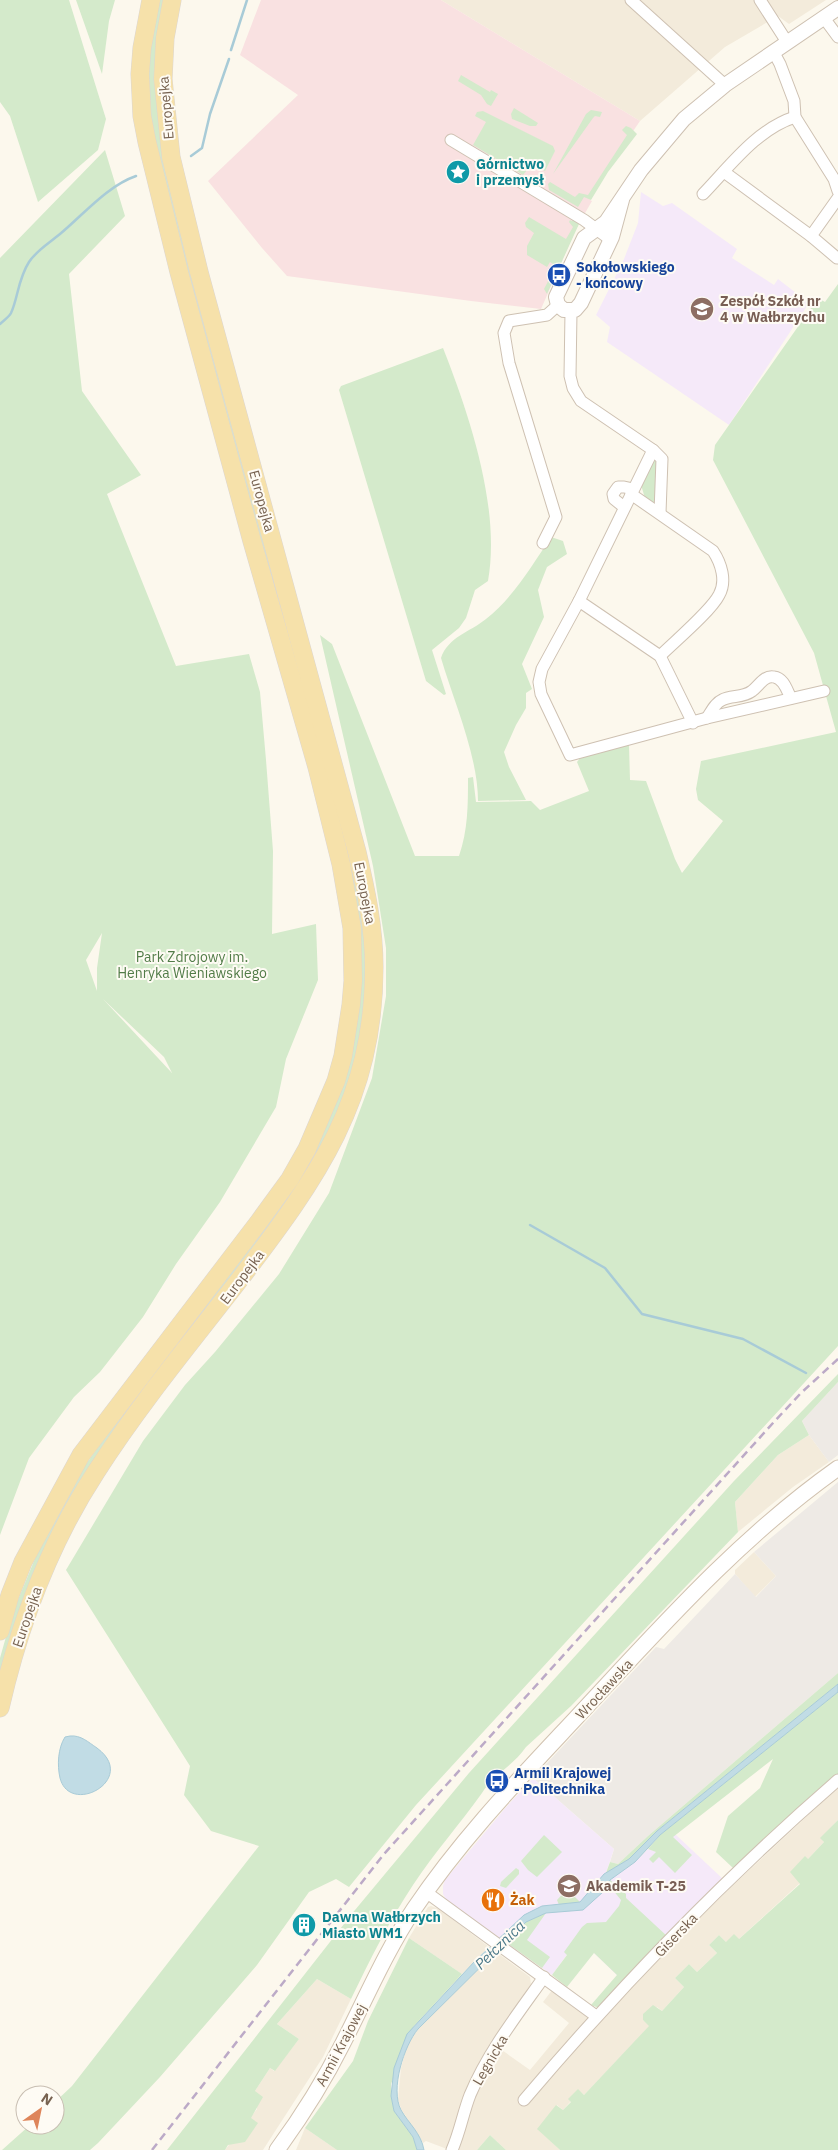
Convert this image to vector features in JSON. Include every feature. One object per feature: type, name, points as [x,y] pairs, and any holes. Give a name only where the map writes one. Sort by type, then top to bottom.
[{"type":"main road","name":"Europejka","points":[[0,1630],[10,1595],[24,1562],[80,1455],[258,1223],[290,1178],[307,1149],[336,1081],[348,1029],[352,989],[352,928],[341,864],[317,767],[252,541],[179,272],[147,142],[142,116],[140,74],[142,48],[151,0]]},
{"type":"main road","name":"Europejka","points":[[0,1708],[21,1632],[41,1574],[72,1512],[102,1464],[305,1191],[330,1149],[348,1111],[360,1072],[370,1028],[374,969],[372,926],[357,852],[199,272],[171,157],[163,79],[165,38],[172,0]]},
{"type":"main road","name":"Wrocławska","points":[[398,1937],[452,1855],[484,1817],[699,1588],[749,1540],[838,1468]]},
{"type":"main road","name":"Armii Krajowej","points":[[277,2150],[320,2084],[398,1937]]},
{"type":"street","points":[[631,0],[725,85]]},
{"type":"street","points":[[760,0],[786,42]]},
{"type":"street","points":[[622,200],[611,240],[581,303],[571,312],[564,310],[558,305],[556,297],[584,238],[606,222],[641,170],[684,119],[725,85],[838,8]]},
{"type":"street","points":[[824,18],[838,37]]},
{"type":"street","points":[[773,51],[794,101],[795,117],[834,179],[838,191]]},
{"type":"street","points":[[703,194],[745,150],[785,120],[795,117]]},
{"type":"street","points":[[451,140],[584,220],[611,240]]},
{"type":"street","points":[[724,172],[811,236],[837,258]]},
{"type":"street","points":[[811,236],[838,198]]},
{"type":"street","points":[[543,543],[556,517],[509,363],[504,333],[509,321],[547,315],[558,305]]},
{"type":"street","points":[[571,312],[570,368],[573,388],[581,401],[653,450],[662,459],[660,513]]},
{"type":"street","points":[[653,450],[579,601],[542,669],[539,682],[540,694],[570,756],[706,718],[824,691]]},
{"type":"street","points":[[632,491],[713,551],[720,562],[723,574],[720,594],[660,656]]},
{"type":"street","points":[[579,601],[660,656],[693,723]]},
{"type":"street","points":[[706,718],[717,703],[723,699],[742,696],[752,691],[766,678],[774,676],[781,680],[791,698]]},
{"type":"street","name":"Giserska","points":[[524,2100],[596,2016],[710,1900],[838,1780]]},
{"type":"street","points":[[426,1892],[596,2016]]},
{"type":"street","name":"Legnicka","points":[[452,2150],[460,2133],[470,2096],[482,2071],[495,2047],[544,1977]]},
{"type":"shaded area","points":[[261,0],[441,0],[640,121],[612,162],[590,200],[592,201],[577,227],[541,309],[287,276],[208,181],[298,95],[240,55]]},
{"type":"shaded area","points":[[441,0],[826,0],[789,24],[778,16],[725,47],[640,121]]},
{"type":"shaded area","name":"Zespół Szkół nr 4 w Wałbrzychu","points":[[641,192],[663,206],[672,203],[737,249],[732,258],[774,285],[778,279],[809,303],[729,425],[607,342],[610,327],[596,315],[624,259],[638,223]]},
{"type":"shaded area","points":[[838,1382],[838,1455],[829,1462],[809,1435],[802,1421]]},
{"type":"shaded area","points":[[809,1435],[829,1462],[793,1487],[738,1532],[735,1502],[778,1455]]},
{"type":"shaded area","points":[[838,1482],[838,1673],[618,1864],[610,1862],[614,1849],[533,1778],[656,1647],[664,1649],[735,1574],[756,1597],[776,1576],[754,1552]]},
{"type":"shaded area","points":[[754,1552],[776,1576],[755,1597],[735,1574],[735,1570]]},
{"type":"shaded area","points":[[533,1778],[614,1849],[605,1876],[610,1880],[635,1862],[648,1849],[657,1852],[675,1834],[723,1879],[668,1937],[665,1934],[621,1979],[594,1953],[576,1942],[552,1975],[447,1901],[443,1894],[445,1880]]},
{"type":"shaded area","points":[[838,1787],[838,1820],[821,1838],[824,1842],[808,1859],[800,1883],[739,1939],[726,1942],[719,1935],[709,1945],[717,1953],[697,1972],[689,1964],[675,1978],[684,1987],[662,2011],[657,2007],[643,2020],[650,2026],[584,2095],[578,2090],[569,2099],[571,2101],[563,2110],[557,2105],[538,2129],[560,2150],[506,2150],[490,2135],[477,2150],[456,2150],[471,2100],[499,2048],[530,2070],[569,2023],[543,2002],[553,1989],[591,2017],[572,2049],[695,1921]]},
{"type":"shaded area","points":[[431,1906],[439,1909],[489,1947],[462,1974],[409,1938],[428,1907]]},
{"type":"shaded area","points":[[495,1951],[530,1977],[531,1985],[492,2044],[447,2149],[426,2141],[423,2143],[401,2109],[398,2099],[401,2068],[407,2046],[418,2029]]},
{"type":"shaded area","points":[[317,1979],[351,1999],[323,2057],[263,2150],[225,2150],[257,2109],[255,2091],[270,2068],[274,2071],[299,2039],[277,2024]]},
{"type":"shaded area","points":[[305,2128],[337,2150],[296,2150]]},
{"type":"green space","points":[[0,0],[69,0],[106,119],[98,150],[38,202],[10,116],[0,102]]},
{"type":"green space","points":[[76,0],[115,0],[109,21],[102,74]]},
{"type":"green space","points":[[157,0],[166,0],[158,78],[355,868],[367,940],[365,1016],[345,1099],[309,1175],[103,1451],[0,1690],[0,1658],[13,1612],[41,1544],[76,1478],[315,1147],[358,965],[152,139],[147,78]]},
{"type":"green space","points":[[461,75],[490,92],[491,90],[498,94],[491,106],[487,104],[481,95],[458,81]]},
{"type":"green space","points":[[514,108],[538,123],[536,126],[530,126],[512,119],[511,114]]},
{"type":"green space","points":[[591,110],[602,112],[600,117],[595,116],[593,118],[553,174],[586,114]]},
{"type":"green space","points":[[483,111],[553,146],[555,151],[545,171],[532,164],[523,175],[473,145],[486,122],[475,116],[477,112]]},
{"type":"green space","points":[[626,126],[637,134],[608,172],[591,200],[584,197],[578,207],[549,190],[548,184],[550,182],[575,197],[579,193],[588,195],[627,135],[622,130]]},
{"type":"green space","name":"Park Zdrojowy im. Henryka Wieniawskiego","points":[[105,150],[125,216],[69,274],[82,391],[141,475],[107,494],[176,666],[249,654],[260,692],[266,760],[273,851],[272,934],[316,924],[318,980],[286,1059],[276,1107],[220,1202],[176,1264],[143,1317],[100,1372],[74,1397],[29,1458],[0,1535],[0,258]],"holes":[[[102,933],[97,968],[97,991],[86,960]],[[103,999],[164,1057],[172,1073]]]},
{"type":"green space","points":[[529,217],[566,239],[573,227],[569,222],[570,220],[572,221],[574,218],[579,224],[547,294],[544,289],[556,266],[550,262],[547,267],[527,255],[527,246],[534,233],[526,227],[525,223]]},
{"type":"green space","points":[[838,284],[838,1346],[416,1805],[349,1887],[336,1879],[309,1892],[257,1965],[160,2077],[98,2143],[90,2150],[2,2150],[19,2135],[65,2135],[65,2093],[259,1846],[211,1831],[184,1795],[190,1766],[66,1570],[143,1441],[185,1385],[215,1352],[279,1274],[329,1193],[372,1078],[386,996],[386,948],[373,866],[320,635],[332,644],[415,856],[459,856],[466,827],[468,778],[473,777],[476,802],[531,801],[540,810],[589,791],[577,762],[581,757],[629,745],[630,780],[646,781],[682,873],[723,821],[698,800],[696,789],[701,761],[836,732],[814,653],[713,460],[715,445],[818,298],[825,302]]},
{"type":"green space","points":[[443,348],[463,402],[480,462],[490,523],[491,553],[488,581],[475,590],[466,618],[459,628],[432,650],[446,694],[444,695],[426,681],[339,390],[341,386]]},
{"type":"green space","points":[[655,459],[657,461],[656,505],[645,498],[641,485]]},
{"type":"green space","points":[[551,537],[563,541],[567,554],[547,567],[538,590],[544,617],[522,664],[532,689],[526,693],[526,708],[504,752],[509,767],[526,800],[478,801],[477,784],[470,748],[441,658],[444,651],[454,640],[480,624],[496,611],[522,580]]},
{"type":"green space","points":[[838,1374],[838,1382],[802,1421],[809,1435],[778,1455],[735,1502],[738,1532],[571,1706],[487,1786],[430,1861],[404,1899],[380,1941],[351,1999],[317,1979],[277,2024],[299,2039],[275,2071],[270,2068],[255,2091],[263,2097],[251,2118],[258,2123],[245,2142],[228,2145],[225,2150],[167,2150],[355,1910],[469,1773],[734,1481]]},
{"type":"green space","points":[[838,1673],[838,1684],[657,1831],[629,1859],[606,1873],[610,1862],[618,1864]]},
{"type":"green space","points":[[838,1692],[838,1774],[733,1868],[716,1852],[728,1816],[760,1788],[773,1759],[673,1837],[692,1855],[675,1873],[659,1857],[653,1863],[649,1859],[656,1852],[648,1849],[660,1835]]},
{"type":"green space","points":[[838,1820],[838,2150],[560,2150],[537,2129],[556,2105],[563,2110],[571,2102],[568,2099],[578,2089],[584,2095],[649,2026],[643,2020],[643,2014],[653,2005],[662,2011],[684,1987],[675,1978],[689,1964],[697,1972],[717,1953],[709,1945],[719,1935],[726,1942],[734,1934],[739,1939],[800,1884],[790,1872],[805,1856],[808,1859],[824,1842],[820,1838]]},
{"type":"green space","points":[[544,1835],[562,1852],[537,1877],[521,1861]]},
{"type":"green space","points":[[516,1868],[519,1870],[519,1874],[506,1888],[500,1886],[501,1882]]},
{"type":"green space","points":[[610,1880],[626,1894],[626,1898],[668,1937],[599,2008],[591,2005],[617,1975],[594,1953],[567,1987],[552,1975],[567,1955],[564,1952],[582,1927],[587,1923],[606,1922],[619,1906],[621,1900],[608,1884]]},
{"type":"green space","points":[[567,1889],[580,1902],[559,1905],[557,1900]]},
{"type":"green space","points":[[546,1913],[527,1940],[550,1957],[542,1968],[507,1943],[526,1922]]},
{"type":"green space","points":[[409,1938],[462,1974],[414,2026],[391,2084],[394,2111],[413,2137],[417,2150],[337,2150],[305,2128],[353,2061],[368,2021]]},
{"type":"green space","points":[[490,2135],[506,2150],[477,2150]]},
{"type":"water","name":"Pełcznica","points":[[838,1684],[838,1692],[660,1835],[635,1862],[610,1880],[603,1892],[583,1910],[546,1913],[526,1922],[418,2029],[408,2046],[400,2068],[397,2091],[401,2110],[418,2134],[424,2150],[417,2150],[413,2137],[394,2111],[391,2096],[394,2068],[407,2034],[474,1962],[524,1915],[542,1906],[580,1902],[604,1874],[629,1859],[657,1831]]},
{"type":"water","points":[[70,1736],[87,1741],[97,1748],[108,1760],[110,1771],[106,1781],[98,1789],[87,1794],[76,1794],[66,1789],[60,1778],[58,1762],[60,1751],[65,1737]]},
{"type":"waterway","points":[[231,50],[247,0]]},
{"type":"waterway","points":[[191,156],[202,148],[210,114],[229,59]]},
{"type":"waterway","points":[[0,324],[11,313],[25,268],[36,254],[105,194],[136,176]]},
{"type":"waterway","points":[[530,1225],[605,1268],[642,1314],[743,1339],[806,1373]]},
{"type":"railway","points":[[152,2150],[384,1854],[773,1423],[801,1393],[838,1359]]},
{"type":"place","name":"Górnictwo i przemysł","points":[[458,172]]},
{"type":"place","name":"Sokołowskiego - końcowy","points":[[559,275]]},
{"type":"place","name":"Zespół Szkół nr 4 w Wałbrzychu","points":[[702,309]]},
{"type":"place","name":"Armii Krajowej - Politechnika","points":[[497,1781]]},
{"type":"place","name":"Akademik T-25","points":[[569,1886]]},
{"type":"place","name":"Żak","points":[[493,1900]]},
{"type":"place","name":"Dawna Wałbrzych Miasto WM1","points":[[304,1925]]}]
